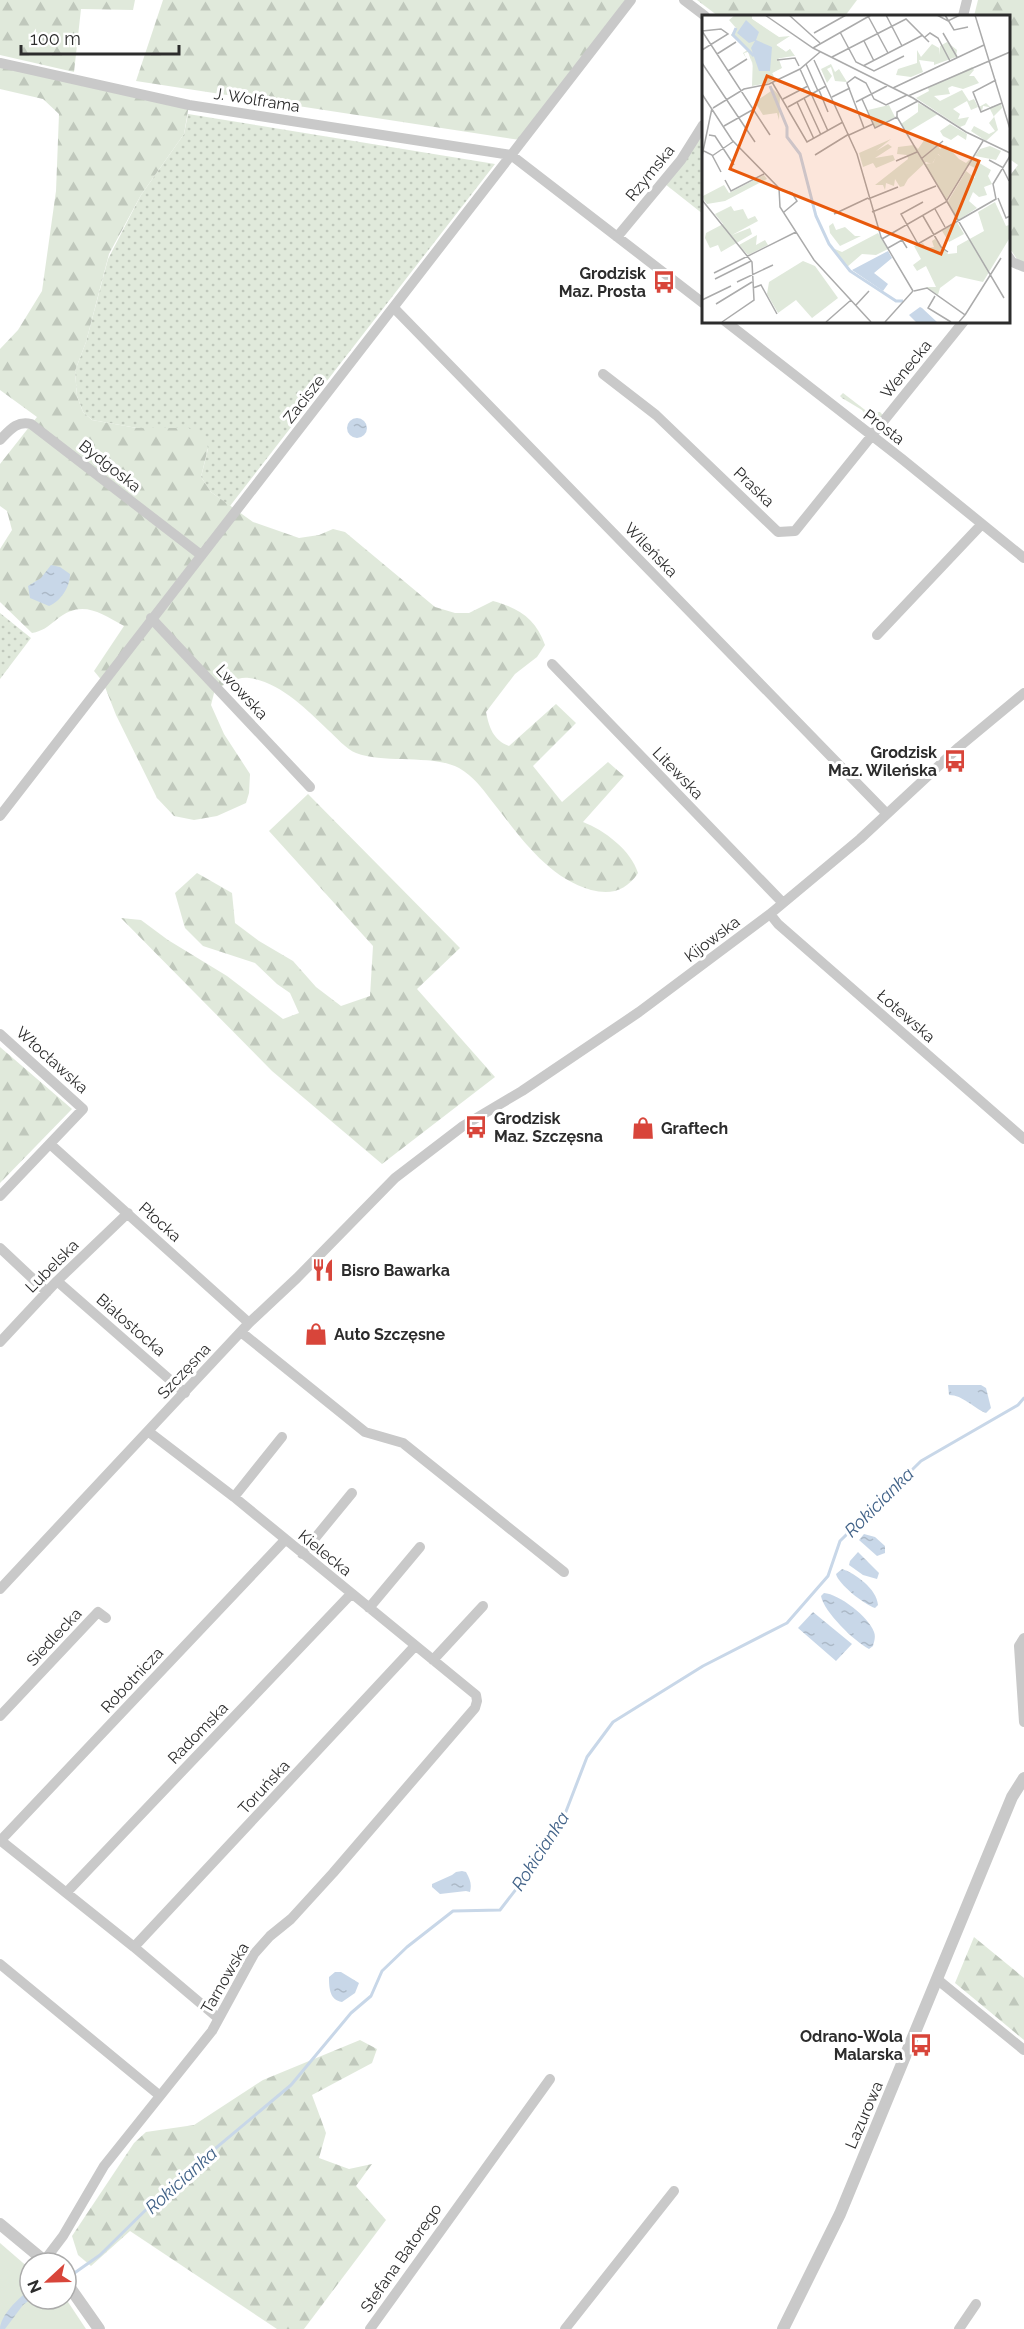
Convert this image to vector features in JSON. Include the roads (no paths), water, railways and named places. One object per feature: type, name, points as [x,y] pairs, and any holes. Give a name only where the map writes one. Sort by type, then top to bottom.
[{"type":"street","name":"Zacisze","points":[[0,816],[631,0]]},
{"type":"street","points":[[684,0],[704,15]]},
{"type":"street","points":[[963,15],[967,0]]},
{"type":"street","name":"J. Wolframa","points":[[0,63],[189,105],[511,155]]},
{"type":"street","name":"Rzymska","points":[[617,237],[681,160],[702,127]]},
{"type":"street","points":[[511,155],[702,302]]},
{"type":"street","points":[[1009,262],[1024,267]]},
{"type":"street","name":"Wileńska","points":[[394,308],[887,814]]},
{"type":"street","name":"Prosta","points":[[727,322],[1024,558]]},
{"type":"street","name":"Wenecka","points":[[872,437],[963,322]]},
{"type":"street","name":"Praska","points":[[603,374],[656,415],[778,532],[795,531],[872,437]]},
{"type":"street","name":"Bydgoska","points":[[0,440],[16,425],[31,424],[201,555]]},
{"type":"street","points":[[877,635],[981,525]]},
{"type":"street","name":"Lwowska","points":[[151,618],[310,787]]},
{"type":"street","name":"Litewska","points":[[552,664],[783,903]]},
{"type":"street","name":"Kijowska","points":[[395,1178],[463,1126],[525,1090],[639,1012],[770,914],[860,839],[959,747],[1024,693]]},
{"type":"street","name":"Łotewska","points":[[770,914],[778,924],[1024,1139]]},
{"type":"street","name":"Włocławska","points":[[0,1034],[84,1109],[50,1144]]},
{"type":"street","points":[[0,1196],[50,1144]]},
{"type":"street","name":"Płocka","points":[[50,1144],[249,1323]]},
{"type":"street","name":"Szczęsna","points":[[0,1589],[249,1323],[297,1278],[395,1178]]},
{"type":"street","name":"Lubelska","points":[[0,1342],[57,1281],[128,1214]]},
{"type":"street","points":[[0,1248],[47,1292]]},
{"type":"street","name":"Białostocka","points":[[57,1281],[184,1393]]},
{"type":"street","points":[[241,1332],[364,1432],[403,1443],[564,1572]]},
{"type":"street","name":"Kielecka","points":[[149,1432],[234,1497],[476,1695],[477,1701]]},
{"type":"street","points":[[234,1497],[282,1437]]},
{"type":"street","points":[[302,1554],[352,1493]]},
{"type":"street","name":"Robotnicza","points":[[0,1841],[285,1540]]},
{"type":"street","points":[[369,1608],[420,1547]]},
{"type":"street","name":"Radomska","points":[[66,1893],[351,1594]]},
{"type":"street","points":[[433,1660],[483,1606]]},
{"type":"street","name":"Siedlecka","points":[[0,1716],[98,1612],[105,1618]]},
{"type":"street","points":[[1024,1638],[1019,1646],[1024,1722]]},
{"type":"street","name":"Toruńska","points":[[134,1947],[415,1646]]},
{"type":"street","name":"Tarnowska","points":[[53,2251],[104,2166],[210,2034],[254,1954],[333,1873],[475,1708],[477,1701]]},
{"type":"street","name":"Lazurowa","points":[[783,2329],[840,2214],[1012,1797],[1024,1778]]},
{"type":"street","points":[[0,1841],[134,1947],[218,2018]]},
{"type":"street","points":[[0,1964],[159,2095]]},
{"type":"street","points":[[938,1980],[1024,2050]]},
{"type":"street","name":"Stefana Batorego","points":[[370,2329],[457,2205],[550,2079]]},
{"type":"street","points":[[565,2329],[674,2190]]},
{"type":"street","points":[[0,2224],[32,2251]]},
{"type":"street","points":[[78,2297],[99,2329]]},
{"type":"street","points":[[959,2329],[976,2304]]},
{"type":"water","points":[[357,418],[364,421],[367,428],[364,435],[357,438],[350,435],[347,428],[350,421]]},
{"type":"water","points":[[51,565],[60,567],[70,574],[64,593],[49,606],[30,598],[28,586],[41,578]]},
{"type":"water","points":[[948,1385],[981,1385],[986,1388],[991,1408],[986,1413],[959,1397],[949,1395]]},
{"type":"water","points":[[864,1534],[875,1537],[885,1546],[885,1553],[877,1556],[859,1540]]},
{"type":"water","points":[[858,1552],[879,1573],[877,1579],[863,1575],[849,1565]]},
{"type":"water","points":[[842,1569],[859,1578],[870,1588],[877,1599],[878,1605],[875,1608],[859,1599],[842,1583],[836,1574]]},
{"type":"water","points":[[824,1593],[837,1597],[860,1613],[875,1634],[873,1646],[869,1649],[840,1625],[823,1603],[821,1596]]},
{"type":"water","points":[[813,1612],[852,1644],[836,1661],[798,1628]]},
{"type":"water","points":[[462,1871],[466,1872],[470,1879],[470,1892],[440,1894],[432,1887],[432,1884]]},
{"type":"water","points":[[335,1972],[341,1972],[359,1983],[355,1993],[342,2002],[335,1999],[330,1990],[329,1977]]},
{"type":"water","points":[[18,2300],[18,2311],[5,2329],[0,2329],[3,2318]]},
{"type":"waterway","name":"Rokicianka","points":[[78,2270],[100,2255],[167,2189],[291,2085],[351,2013],[371,1996],[382,1971],[407,1947],[453,1911],[500,1910],[534,1866],[565,1814],[587,1757],[613,1722],[703,1666],[787,1623],[828,1576],[840,1541],[921,1461],[1018,1405],[1024,1398]]},
{"type":"place","name":"Grodzisk Maz. Prosta","points":[[664,282]]},
{"type":"place","name":"Grodzisk Maz. Wileńska","points":[[955,761]]},
{"type":"place","name":"Grodzisk Maz. Szczęsna","points":[[476,1127]]},
{"type":"place","name":"Graftech","points":[[643,1128]]},
{"type":"place","name":"Bisro Bawarka","points":[[323,1270]]},
{"type":"place","name":"Auto Szczęsne","points":[[316,1334]]},
{"type":"place","name":"Odrano-Wola Malarska","points":[[921,2045]]}]
